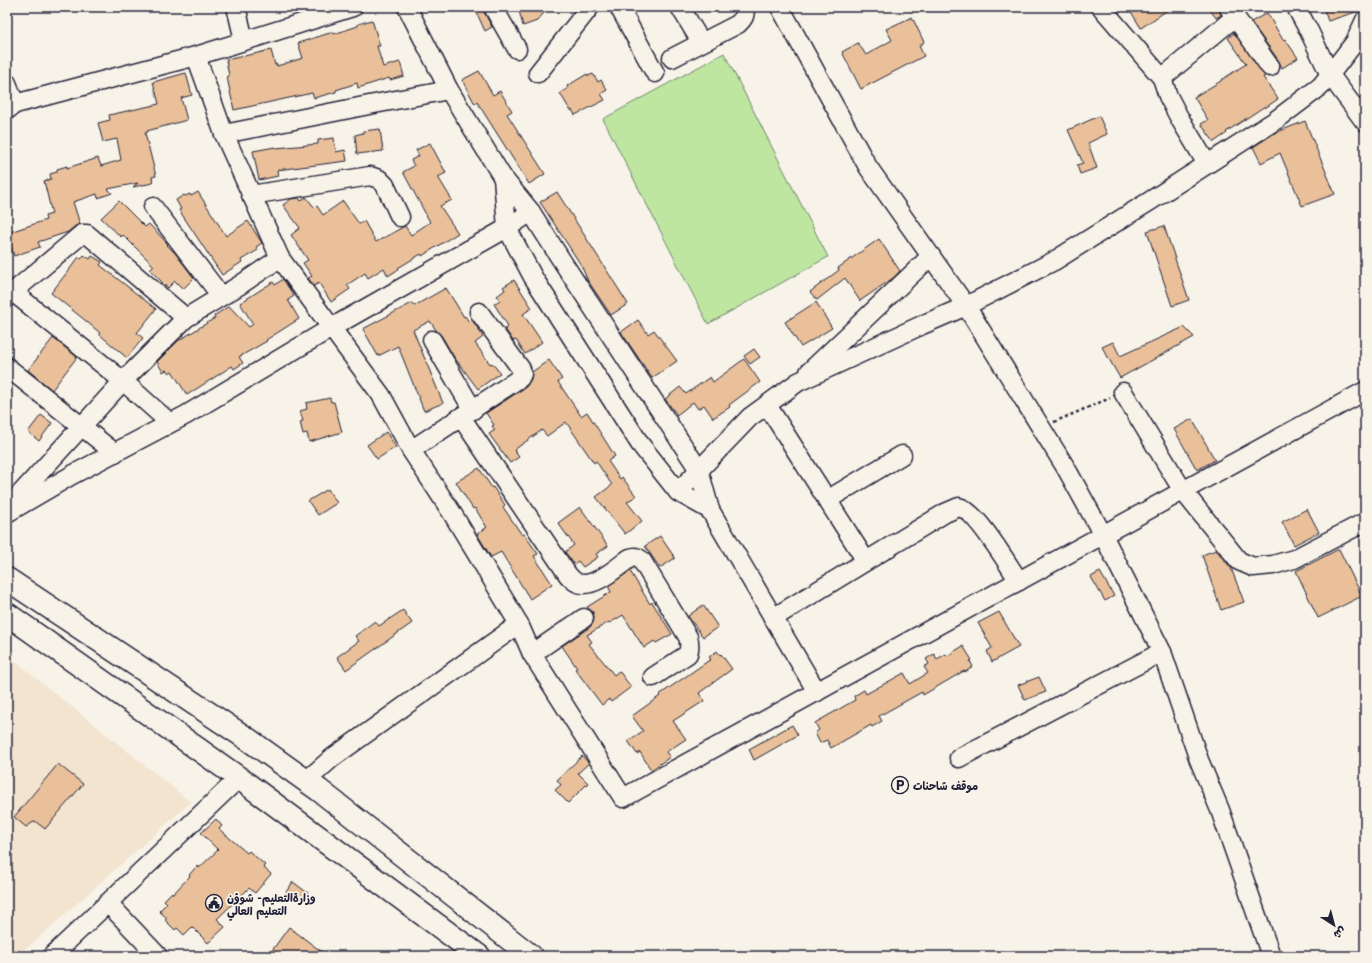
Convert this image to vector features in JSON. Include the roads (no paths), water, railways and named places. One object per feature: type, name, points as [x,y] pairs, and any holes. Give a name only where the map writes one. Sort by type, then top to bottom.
[{"type":"highway","points":[[7,580],[249,740],[306,781],[531,956]]},
{"type":"highway","points":[[7,614],[239,778],[479,956]]},
{"type":"street","points":[[236,7],[244,40]]},
{"type":"street","points":[[7,83],[11,107],[196,56],[353,7]]},
{"type":"street","points":[[407,7],[449,90],[503,178],[531,212],[699,470],[710,510],[817,692]]},
{"type":"street","points":[[494,7],[516,50]]},
{"type":"street","points":[[538,73],[590,7]]},
{"type":"street","points":[[619,7],[655,73]]},
{"type":"street","points":[[680,7],[701,42]]},
{"type":"street","points":[[672,58],[738,24],[744,18],[746,12],[744,7]]},
{"type":"street","points":[[780,7],[868,167],[966,306],[1066,468],[1103,535],[1162,652],[1199,760],[1220,810],[1271,956]]},
{"type":"street","points":[[1101,7],[1162,78],[1168,96],[1180,120],[1207,164]]},
{"type":"street","points":[[1296,7],[1330,75],[1365,122]]},
{"type":"street","points":[[1162,78],[1232,12],[1270,67]]},
{"type":"street","points":[[798,382],[966,306],[1054,260],[1276,120],[1321,86],[1355,42],[1365,20]]},
{"type":"street","points":[[196,56],[224,134],[280,258],[381,395],[411,450],[452,513],[519,624],[532,654],[623,798],[1365,391]]},
{"type":"street","points":[[224,134],[449,90]]},
{"type":"street","points":[[251,195],[370,176],[379,179],[385,185],[400,217]]},
{"type":"street","points":[[503,178],[507,228],[533,277],[640,444],[678,492],[710,510]]},
{"type":"street","points":[[153,207],[221,296]]},
{"type":"street","points":[[7,513],[72,475],[170,423],[331,328],[507,228],[531,212]]},
{"type":"street","points":[[170,423],[123,381],[10,294],[82,234],[87,234],[186,318]]},
{"type":"street","points":[[678,492],[750,417],[798,382],[931,256]]},
{"type":"street","points":[[7,508],[123,381],[186,318],[240,285],[280,258]]},
{"type":"street","points":[[411,450],[515,383],[522,374],[521,369],[479,312]]},
{"type":"street","points":[[432,340],[467,414],[573,581],[578,584],[589,585],[607,575],[630,558],[638,557],[642,561],[690,642],[688,654],[653,677]]},
{"type":"street","points":[[7,367],[115,453]]},
{"type":"street","points":[[1124,392],[1183,491],[1239,561],[1253,567],[1273,565],[1294,559],[1365,522]]},
{"type":"street","points":[[767,405],[866,561]]},
{"type":"street","points":[[828,500],[902,454]]},
{"type":"street","points":[[773,618],[945,513],[959,507],[972,514],[1019,581]]},
{"type":"street","points":[[532,654],[584,618]]},
{"type":"street","points":[[306,781],[332,758],[519,624]]},
{"type":"street","points":[[959,758],[1162,652]]},
{"type":"street","points":[[52,956],[239,778]]},
{"type":"street","points":[[108,903],[158,956]]},
{"type":"place","name":"موقف شاحنات","points":[[900,785]]},
{"type":"place","name":"وزارةالتعليم- شوؤن التعليم العالي","points":[[214,903]]}]
